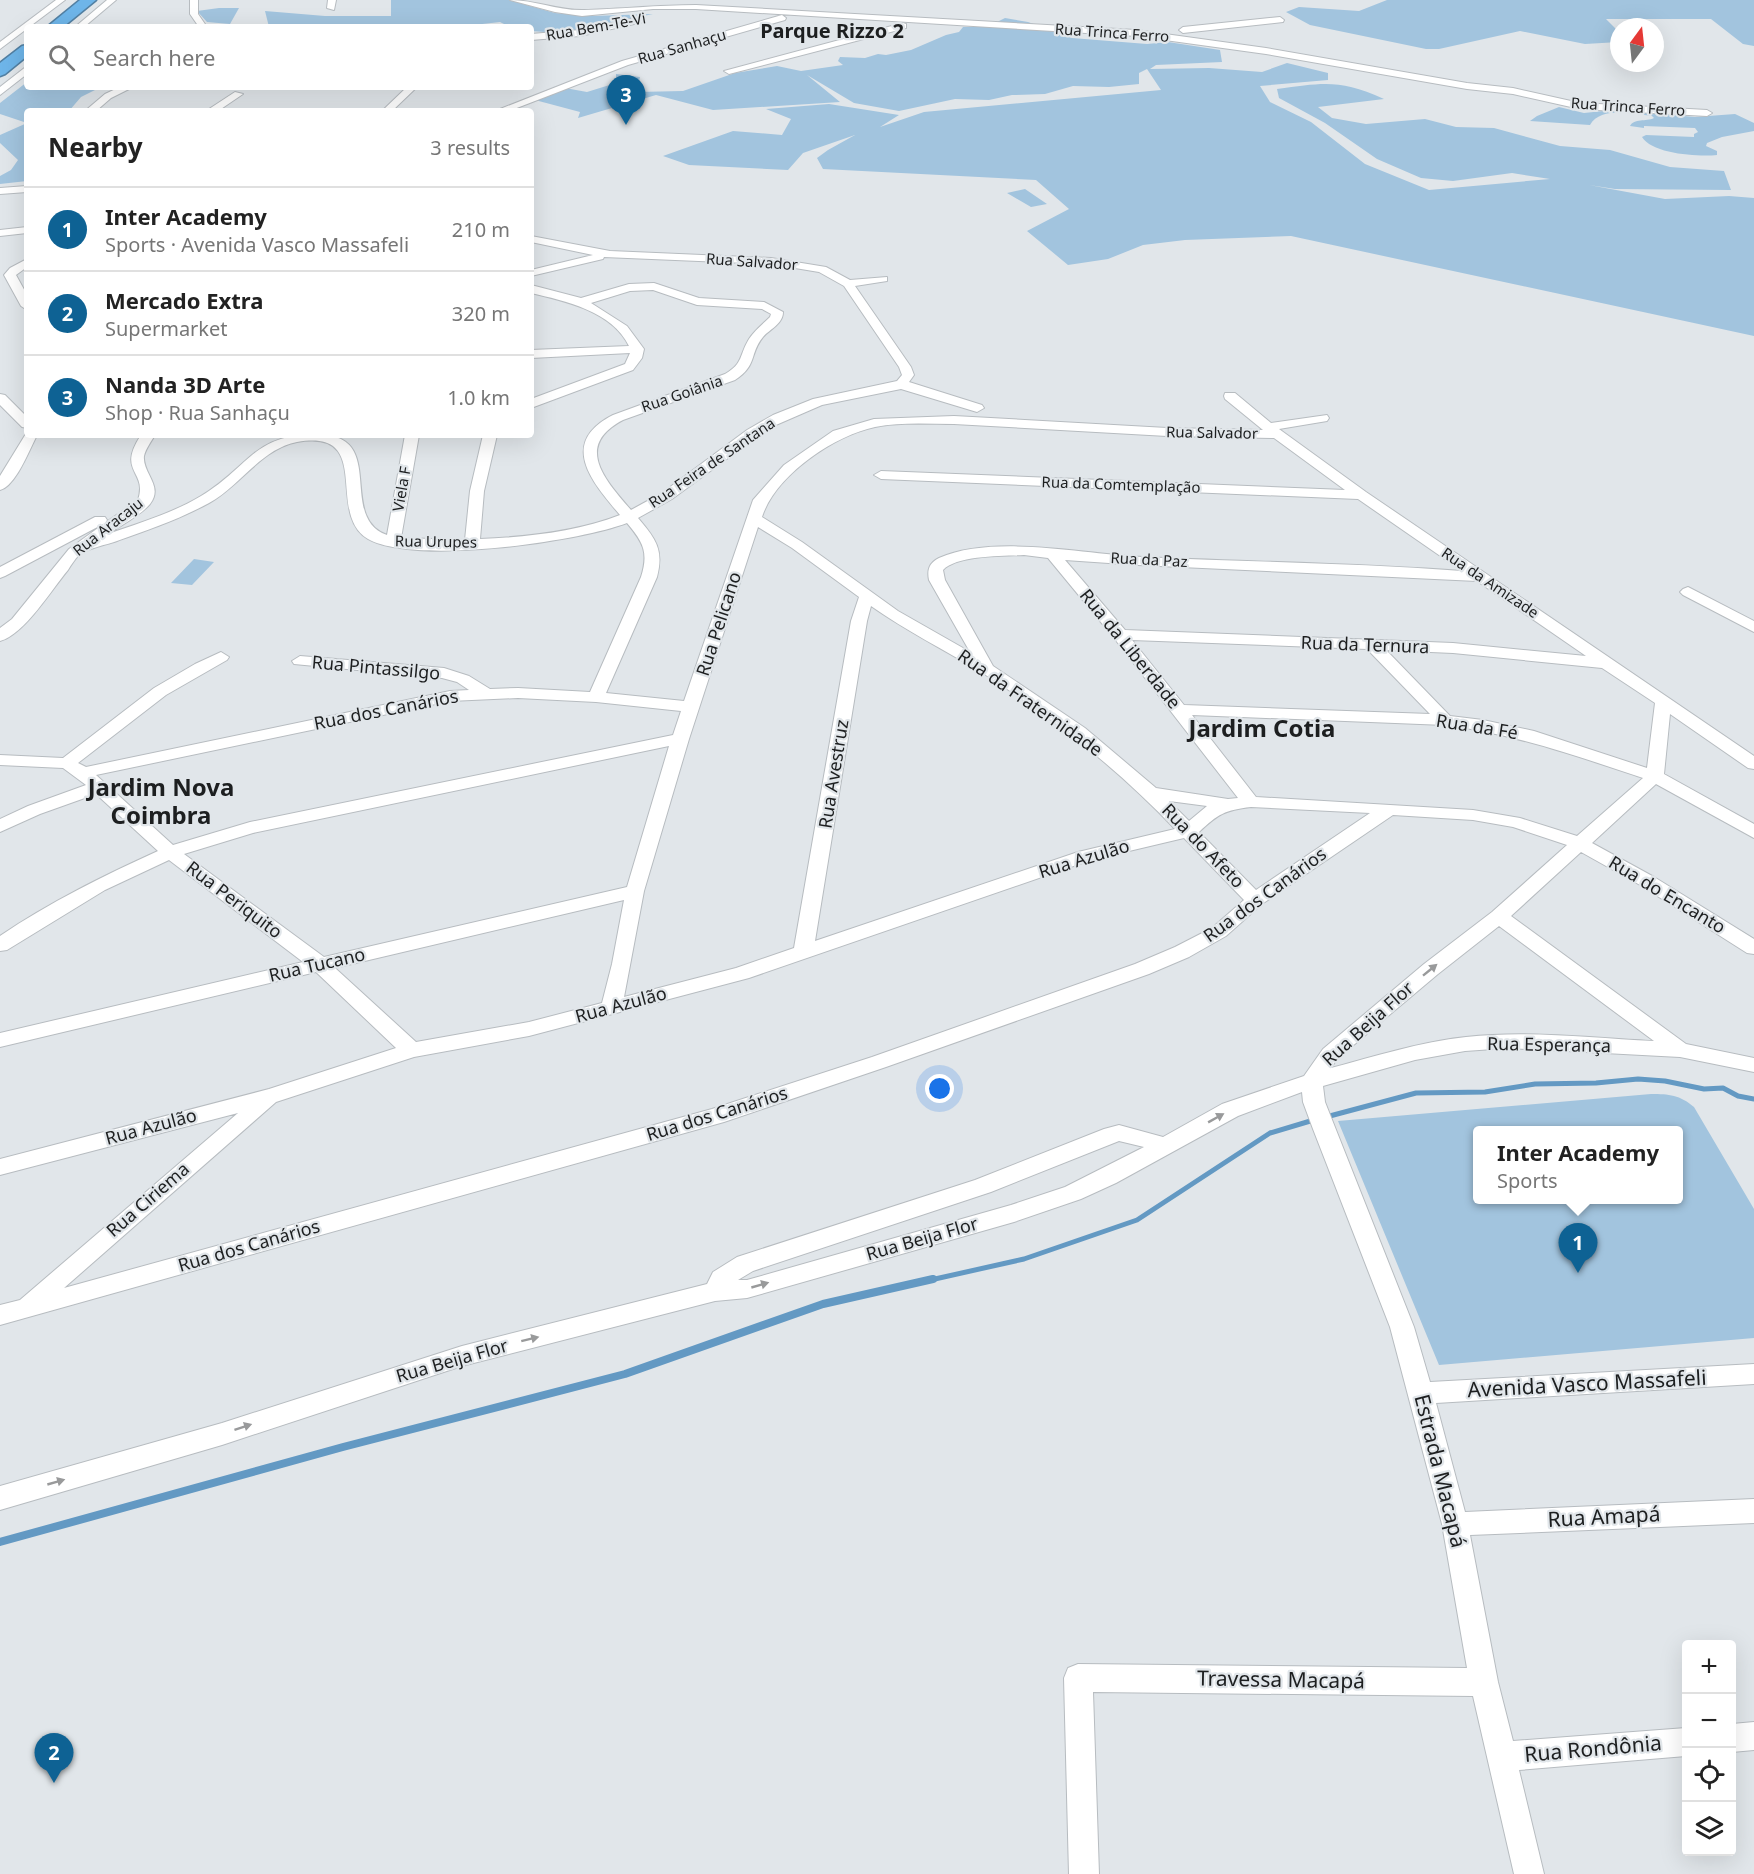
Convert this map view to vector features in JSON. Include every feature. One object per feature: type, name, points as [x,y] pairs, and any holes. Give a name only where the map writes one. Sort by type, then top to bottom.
[{"type":"highway","points":[[58,24],[83,3]]},
{"type":"highway","points":[[0,72],[24,52]]},
{"type":"street","points":[[29,24],[61,0]]},
{"type":"street","points":[[83,24],[112,0]]},
{"type":"street","points":[[194,0],[194,14],[200,24]]},
{"type":"street","name":"Rua Trinca Ferro","points":[[514,0],[555,10],[582,13],[653,7],[696,7],[1136,33],[1266,51],[1467,86],[1513,91],[1580,106],[1707,113]]},
{"type":"street","points":[[813,15],[822,3]]},
{"type":"street","name":"Rua Bem-Te-Vi","points":[[534,37],[580,33],[696,7]]},
{"type":"street","name":"Rua Sanhaçu","points":[[508,108],[625,63],[798,14]]},
{"type":"street","points":[[1136,33],[1280,20]]},
{"type":"street","points":[[729,72],[920,22]]},
{"type":"street","points":[[0,46],[24,28]]},
{"type":"street","points":[[0,92],[24,72]]},
{"type":"street","points":[[94,108],[108,96],[121,90]]},
{"type":"street","points":[[390,108],[409,90]]},
{"type":"street","points":[[216,108],[238,94]]},
{"type":"street","points":[[0,191],[24,189]]},
{"type":"street","points":[[0,233],[24,230]]},
{"type":"street","name":"Rua Salvador","points":[[534,240],[582,251],[610,254],[787,262],[822,269],[848,284],[905,367],[908,375],[902,385]]},
{"type":"street","points":[[534,272],[610,254]]},
{"type":"street","points":[[24,264],[10,275],[24,301]]},
{"type":"street","points":[[848,284],[883,279]]},
{"type":"street","name":"Rua Goiânia","points":[[580,302],[642,286],[665,289],[697,302],[764,306],[777,312],[777,317],[753,343],[747,362],[741,371],[730,377],[625,414],[605,424],[592,437],[588,450],[594,473],[628,517]]},
{"type":"street","points":[[534,290],[580,302],[627,332],[634,339],[638,349],[636,361],[629,367],[534,404]]},
{"type":"street","points":[[534,354],[638,349]]},
{"type":"street","points":[[902,385],[977,408]]},
{"type":"street","name":"Rua Feira de Santana","points":[[628,517],[662,499],[753,432],[801,406],[827,398],[902,385]]},
{"type":"street","name":"Rua da Amizade","points":[[1230,396],[1273,431],[1361,495],[1754,764]]},
{"type":"street","points":[[0,398],[24,421]]},
{"type":"street","name":"Rua Salvador","points":[[1002,422],[1167,432],[1273,431],[1322,418]]},
{"type":"street","name":"Rua Pelicano","points":[[611,1007],[622,964],[635,891],[680,739],[760,500],[774,482],[804,456],[838,434],[874,423],[900,421],[1002,422]]},
{"type":"street","points":[[0,486],[12,471],[28,438]]},
{"type":"street","name":"Rua Aracaju","points":[[0,636],[18,622],[74,552],[144,502],[148,494],[148,485],[136,462],[137,449],[146,438]]},
{"type":"street","name":"Rua Urupes","points":[[74,552],[193,507],[220,489],[260,452],[294,438]]},
{"type":"street","name":"Rua Urupes","points":[[327,438],[344,444],[350,454],[353,466],[353,497],[359,521],[372,534],[393,542],[472,543],[545,537],[581,531],[628,517]]},
{"type":"street","name":"Viela F","points":[[393,542],[411,438]]},
{"type":"street","points":[[472,543],[477,491],[489,438]]},
{"type":"street","name":"Rua da Comtemplação","points":[[880,475],[1361,495]]},
{"type":"street","points":[[0,573],[97,522],[144,502]]},
{"type":"street","points":[[596,696],[649,577],[654,559],[647,542],[628,517]]},
{"type":"street","name":"Rua da Fraternidade","points":[[754,518],[797,544],[892,614],[987,669],[1079,732],[1151,793]]},
{"type":"street","name":"Rua da Paz","points":[[987,669],[937,580],[935,571],[938,564],[948,560],[1006,552],[1358,568],[1480,577]]},
{"type":"street","name":"Rua da Liberdade","points":[[1053,555],[1120,635],[1251,802]]},
{"type":"street","points":[[1689,592],[1754,627]]},
{"type":"street","name":"Rua Avestruz","points":[[803,952],[859,621],[867,596]]},
{"type":"street","points":[[859,621],[881,613],[892,614]]},
{"type":"street","points":[[1734,617],[1754,616]]},
{"type":"street","name":"Rua da Ternura","points":[[1120,635],[1453,648],[1610,664]]},
{"type":"street","points":[[1373,646],[1445,720]]},
{"type":"street","points":[[75,768],[137,710],[198,669],[221,657]]},
{"type":"street","name":"Rua Pintassilgo","points":[[300,661],[444,674],[463,678],[484,693]]},
{"type":"street","name":"Rua dos Canários","points":[[0,760],[75,768],[409,703],[484,693],[596,696],[692,707]]},
{"type":"street","points":[[1655,776],[1663,702]]},
{"type":"street","name":"Rua da Fé","points":[[1180,710],[1445,720],[1483,725],[1528,735],[1655,776],[1754,832]]},
{"type":"street","points":[[0,945],[98,886],[170,852],[250,828],[680,739]]},
{"type":"street","name":"Rua Periquito","points":[[75,768],[170,852],[319,964],[412,1050]]},
{"type":"street","name":"Rua Beija Flor","points":[[0,1498],[222,1434],[462,1356],[715,1291],[747,1289],[1014,1214],[1073,1193],[1230,1110],[1313,1091],[1330,1054],[1431,969],[1499,916],[1655,776]]},
{"type":"street","points":[[0,826],[34,810],[99,787]]},
{"type":"street","points":[[1151,793],[1228,804],[1251,802],[1473,815],[1514,822],[1554,833],[1580,844]]},
{"type":"street","name":"Rua do Afeto","points":[[1151,793],[1255,900]]},
{"type":"street","name":"Rua Azulão","points":[[0,1167],[272,1096],[412,1050],[529,1029],[742,974],[1085,856],[1189,831],[1217,808],[1228,804]]},
{"type":"street","name":"Rua dos Canários","points":[[0,1315],[412,1198],[716,1116],[868,1066],[1142,969],[1182,952],[1219,932],[1255,900],[1389,809]]},
{"type":"street","name":"Rua do Encanto","points":[[1580,844],[1647,881],[1754,948]]},
{"type":"street","name":"Rua Tucano","points":[[0,1040],[635,891]]},
{"type":"street","points":[[1499,916],[1680,1050]]},
{"type":"street","name":"Rua Esperança","points":[[1313,1091],[1415,1053],[1465,1044],[1508,1041],[1680,1050],[1754,1065]]},
{"type":"street","name":"Estrada Macapá","points":[[1313,1091],[1323,1129],[1402,1327],[1421,1393],[1455,1524],[1484,1682],[1529,1874]]},
{"type":"street","name":"Rua Ciriema","points":[[26,1307],[272,1096]]},
{"type":"street","points":[[715,1291],[721,1279],[745,1264],[983,1186],[1104,1137],[1119,1133],[1165,1146]]},
{"type":"street","name":"Avenida Vasco Massafeli","points":[[1421,1393],[1754,1374]]},
{"type":"street","name":"Rua Amapá","points":[[1455,1524],[1754,1510]]},
{"type":"street","name":"Travessa Macapá","points":[[1084,1874],[1078,1678],[1484,1682]]},
{"type":"street","points":[[1736,1738],[1754,1736]]},
{"type":"street","name":"Rua Rondônia","points":[[1500,1757],[1682,1742]]},
{"type":"shaded area","points":[[391,0],[509,0],[555,13],[591,16],[653,14],[559,33],[534,31],[534,24],[500,22],[482,24],[268,24],[265,11],[325,16],[391,16]]},
{"type":"shaded area","points":[[1387,0],[1754,0],[1754,46],[1743,44],[1711,19],[1610,18],[1606,19],[1610,23],[1610,43],[1585,44],[1520,31],[1439,49],[1426,49],[1310,25],[1286,12],[1299,7],[1359,11]]},
{"type":"shaded area","points":[[239,8],[230,24],[207,22],[197,11]]},
{"type":"shaded area","points":[[1005,18],[1028,22],[1072,38],[1147,44],[1168,42],[1220,50],[1222,62],[1156,65],[1150,69],[1209,68],[1262,72],[1287,63],[1328,73],[1328,80],[1260,86],[1270,102],[1311,122],[1365,164],[1429,190],[1550,179],[1512,173],[1453,181],[1421,178],[1377,159],[1325,123],[1279,98],[1277,89],[1320,84],[1343,85],[1384,99],[1318,107],[1332,118],[1366,124],[1425,119],[1456,127],[1494,128],[1560,146],[1610,150],[1670,167],[1724,171],[1731,190],[1615,189],[1589,185],[1665,199],[1729,196],[1754,198],[1754,336],[1291,236],[1185,240],[1143,245],[1108,259],[1068,265],[1027,231],[1069,209],[1036,180],[823,169],[817,158],[855,135],[803,153],[788,170],[689,165],[663,156],[733,131],[782,135],[791,119],[766,109],[829,104],[899,115],[880,127],[924,112],[1161,90],[1147,69],[1139,73],[1139,84],[1109,87],[1073,86],[1045,94],[1012,95],[989,100],[955,99],[899,111],[854,103],[807,75],[840,102],[713,110],[656,95],[578,118],[580,112],[535,100],[565,88],[587,92],[616,83],[616,74],[640,77],[637,92],[683,91],[735,73],[777,66],[801,71],[843,65],[838,61],[840,57],[865,58],[911,50],[959,32],[963,27],[987,27]]},
{"type":"shaded area","points":[[24,84],[24,90],[95,90],[81,97],[72,108],[24,108],[24,122],[0,114],[0,103]]},
{"type":"shaded area","points":[[1559,107],[1584,113],[1613,110],[1695,117],[1735,114],[1754,123],[1754,131],[1722,137],[1707,143],[1706,146],[1717,151],[1717,155],[1699,155],[1665,151],[1647,143],[1642,137],[1646,135],[1694,137],[1694,134],[1698,132],[1695,128],[1630,126],[1634,122],[1654,118],[1652,116],[1610,113],[1595,119],[1590,125],[1530,121]]},
{"type":"shaded area","points":[[24,124],[24,181],[0,184],[0,176],[11,170],[18,160],[0,143],[0,135]]},
{"type":"shaded area","points":[[1025,189],[1047,204],[1031,207],[1007,193]]},
{"type":"shaded area","points":[[194,559],[214,562],[192,585],[171,583]]},
{"type":"shaded area","points":[[1651,1094],[1679,1098],[1694,1107],[1754,1209],[1754,1338],[1439,1365],[1338,1121]]},
{"type":"waterway","points":[[1326,1117],[1416,1093],[1485,1092],[1535,1084],[1596,1083],[1638,1079],[1665,1081],[1704,1089],[1723,1088],[1738,1096],[1754,1099]]},
{"type":"waterway","points":[[926,1281],[1024,1259],[1137,1220],[1270,1133],[1317,1119]]},
{"type":"waterway","points":[[0,1542],[343,1447],[625,1374],[823,1304],[933,1279]]},
{"type":"place","name":"Nanda 3D Arte","points":[[626,125]]},
{"type":"place","name":"Inter Academy","points":[[1578,1273]]},
{"type":"place","name":"Mercado Extra","points":[[54,1783]]},
{"type":"district","name":"Parque Rizzo 2","points":[[832,31]]},
{"type":"district","name":"Jardim Cotia","points":[[1262,729]]},
{"type":"district","name":"Jardim Nova Coimbra","points":[[161,802]]}]
